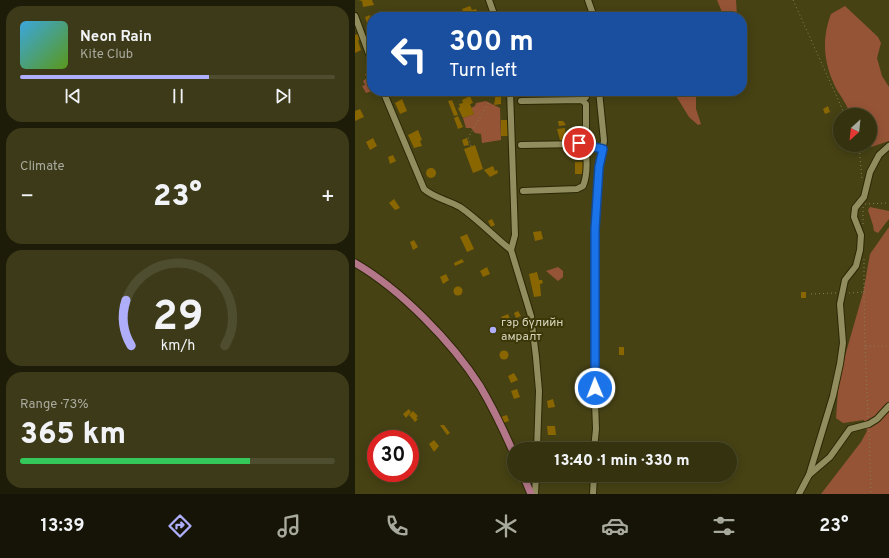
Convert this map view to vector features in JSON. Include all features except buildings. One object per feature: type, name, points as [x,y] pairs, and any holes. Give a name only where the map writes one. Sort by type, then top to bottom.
[{"type":"main road","points":[[355,263],[401,296],[459,358],[479,386],[500,423],[509,442]]},
{"type":"main road","points":[[526,482],[531,494]]},
{"type":"street","points":[[489,0],[493,12]]},
{"type":"street","points":[[588,0],[592,12]]},
{"type":"street","points":[[355,16],[367,48]]},
{"type":"street","points":[[385,96],[404,145],[424,189],[458,206],[478,220],[511,250],[531,316],[539,392],[537,442]]},
{"type":"street","points":[[509,96],[515,235],[511,250]]},
{"type":"street","points":[[521,101],[582,100],[586,98],[586,96]]},
{"type":"street","points":[[595,442],[596,429],[594,375],[595,229],[599,173],[604,141],[600,96]]},
{"type":"street","points":[[523,191],[577,189],[583,186],[587,167],[584,146],[586,141],[586,104],[582,100]]},
{"type":"street","points":[[521,145],[589,146],[603,149]]},
{"type":"street","points":[[799,494],[809,474],[833,396],[840,364],[843,343],[840,304],[845,280],[856,266],[860,250],[861,235],[854,217],[855,208],[864,197],[870,172],[879,155],[889,146]]},
{"type":"street","points":[[809,474],[830,457],[850,429],[869,424],[877,419],[889,406]]},
{"type":"street","points":[[535,494],[536,482]]},
{"type":"street","points":[[593,494],[594,482]]},
{"type":"path","points":[[793,0],[842,108]]},
{"type":"path","points":[[471,146],[468,138],[489,102]]},
{"type":"path","points":[[860,152],[862,181]]},
{"type":"path","points":[[849,293],[864,292],[868,418]]},
{"type":"path","points":[[811,294],[841,293]]},
{"type":"path","points":[[865,346],[889,346]]},
{"type":"path","points":[[869,425],[871,494]]},
{"type":"shaded area","points":[[717,0],[736,0],[737,12],[722,12]]},
{"type":"shaded area","points":[[845,6],[878,37],[881,43],[877,58],[882,76],[889,87],[889,141],[877,145],[877,108],[847,108],[837,90],[829,71],[825,52],[826,33],[831,14]]},
{"type":"shaded area","points":[[367,78],[366,93],[362,86],[365,85],[363,81]]},
{"type":"shaded area","points":[[676,96],[696,96],[696,109],[701,124],[698,125],[689,117]]},
{"type":"shaded area","points":[[486,101],[500,108],[501,140],[482,143],[481,134],[475,133],[471,128],[466,128],[463,118],[474,114],[471,108],[475,106],[476,103]]},
{"type":"shaded area","points":[[870,207],[889,211],[889,219],[878,233],[874,231],[868,210]]},
{"type":"shaded area","points":[[889,227],[889,494],[821,494],[861,442],[867,431],[864,420],[843,423],[836,418],[839,377],[863,293],[870,254]]},
{"type":"shaded area","points":[[558,267],[563,271],[563,277],[558,281],[546,271]]},
{"type":"place","name":"гэр бүлийн амралт","points":[[493,330]]},
{"type":"route","points":[[579,143],[583,144],[585,147],[589,146],[603,149],[599,167],[595,229],[595,388]]}]
